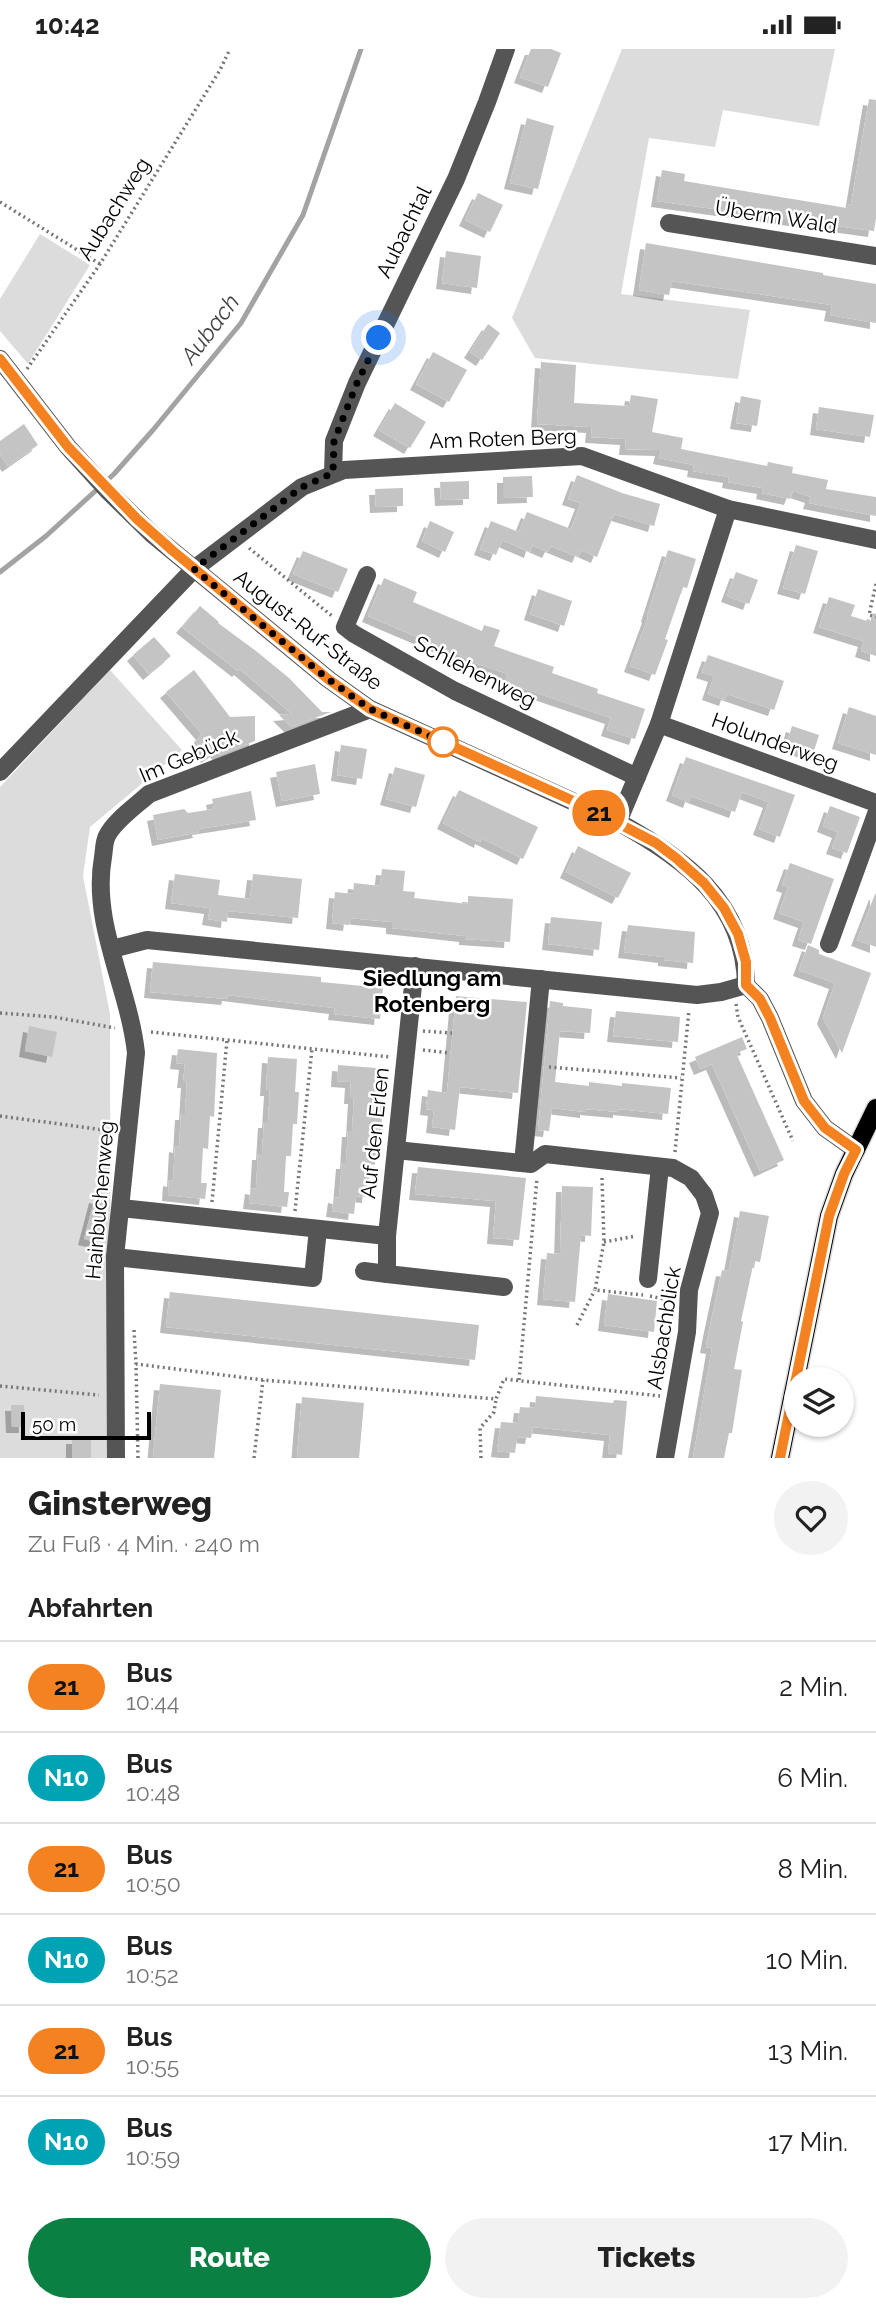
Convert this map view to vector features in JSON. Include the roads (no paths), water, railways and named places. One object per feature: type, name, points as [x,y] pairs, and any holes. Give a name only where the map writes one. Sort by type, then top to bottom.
[{"type":"main road","points":[[780,1458],[829,1216],[844,1174],[876,1108]]},
{"type":"street","name":"Aubachtal","points":[[333,473],[334,441],[357,383],[456,179],[506,49]]},
{"type":"street","name":"Überm Wald","points":[[670,223],[876,256]]},
{"type":"street","name":"August-Ruf-Straße","points":[[0,359],[68,447],[152,534],[328,679],[370,709],[618,822],[656,843],[676,858],[704,883],[724,908],[738,934],[746,962],[740,986]]},
{"type":"street","name":"Am Roten Berg","points":[[0,772],[194,569],[302,487],[333,473],[345,470],[582,456],[728,509],[876,540]]},
{"type":"street","points":[[618,822],[659,724],[728,509]]},
{"type":"street","name":"Schlehenweg","points":[[367,575],[345,627],[354,634],[455,691],[637,777]]},
{"type":"street","name":"Im Gebück","points":[[112,949],[100,906],[100,874],[107,836],[126,814],[149,794],[370,709]]},
{"type":"street","name":"Holunderweg","points":[[659,724],[876,803]]},
{"type":"street","points":[[829,944],[876,814]]},
{"type":"street","points":[[112,949],[147,940],[691,994],[721,992],[740,986],[760,999],[804,1101],[825,1128],[856,1150]]},
{"type":"street","name":"Hainbuchenweg","points":[[112,949],[134,1031],[136,1052],[115,1257],[116,1458]]},
{"type":"street","name":"Auf den Erlen","points":[[387,1273],[387,1236],[415,966]]},
{"type":"street","points":[[531,1161],[533,1065],[541,979]]},
{"type":"street","points":[[396,1150],[531,1161],[545,1154],[667,1168],[653,1233],[648,1279]]},
{"type":"street","name":"Alsbachblick","points":[[665,1458],[687,1332],[689,1290],[710,1213],[704,1195],[691,1178],[667,1168]]},
{"type":"street","points":[[121,1208],[387,1236]]},
{"type":"street","points":[[115,1257],[313,1278],[318,1229]]},
{"type":"street","points":[[364,1271],[504,1287]]},
{"type":"waterway","name":"Aubach","points":[[0,572],[46,536],[114,474],[241,323],[303,215],[361,49]]},
{"type":"district","name":"Siedlung am Rotenberg","points":[[432,991]]}]
